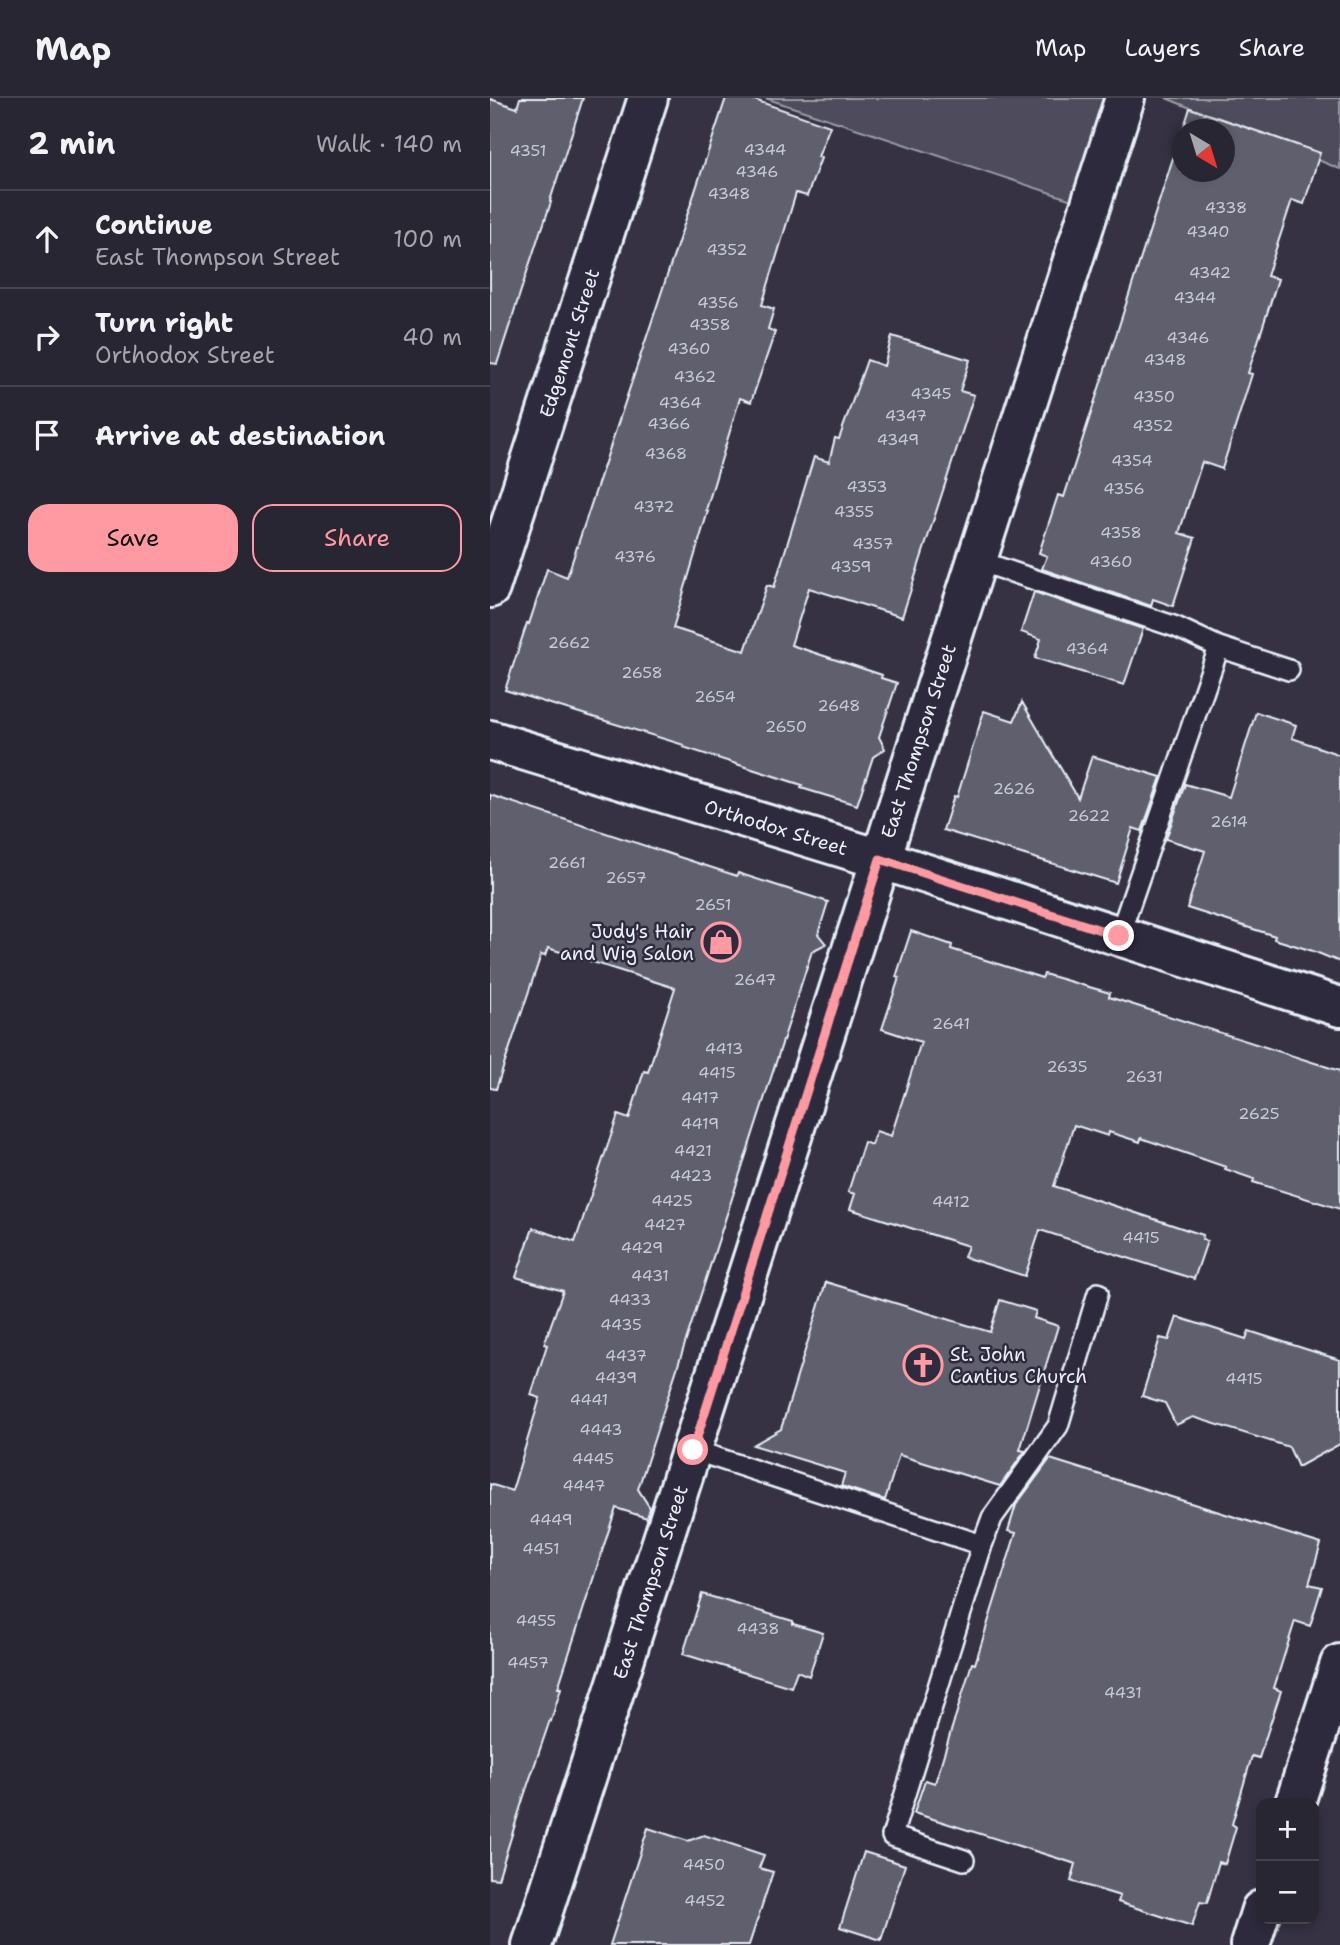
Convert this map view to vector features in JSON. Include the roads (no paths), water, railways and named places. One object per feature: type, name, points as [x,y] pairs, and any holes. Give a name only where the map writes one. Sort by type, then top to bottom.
[{"type":"street","name":"Edgemont Street","points":[[490,588],[648,98]]},
{"type":"street","name":"East Thompson Street","points":[[533,1945],[1125,98]]},
{"type":"street","name":"Orthodox Street","points":[[490,740],[880,859],[1340,1007]]},
{"type":"street","points":[[1297,1798],[1340,1664]]},
{"type":"street","points":[[1250,1945],[1257,1924]]},
{"type":"lane","points":[[976,560],[1175,627],[1219,647],[1289,670]]},
{"type":"lane","points":[[1119,936],[1219,647]]},
{"type":"lane","points":[[964,1860],[892,1836],[992,1518],[1058,1426],[1098,1293]]},
{"type":"lane","points":[[693,1450],[982,1545]]},
{"type":"place","name":"Judy's Hair and Wig Salon","points":[[721,942]]},
{"type":"place","name":"St. John Cantius Church","points":[[923,1365]]}]
